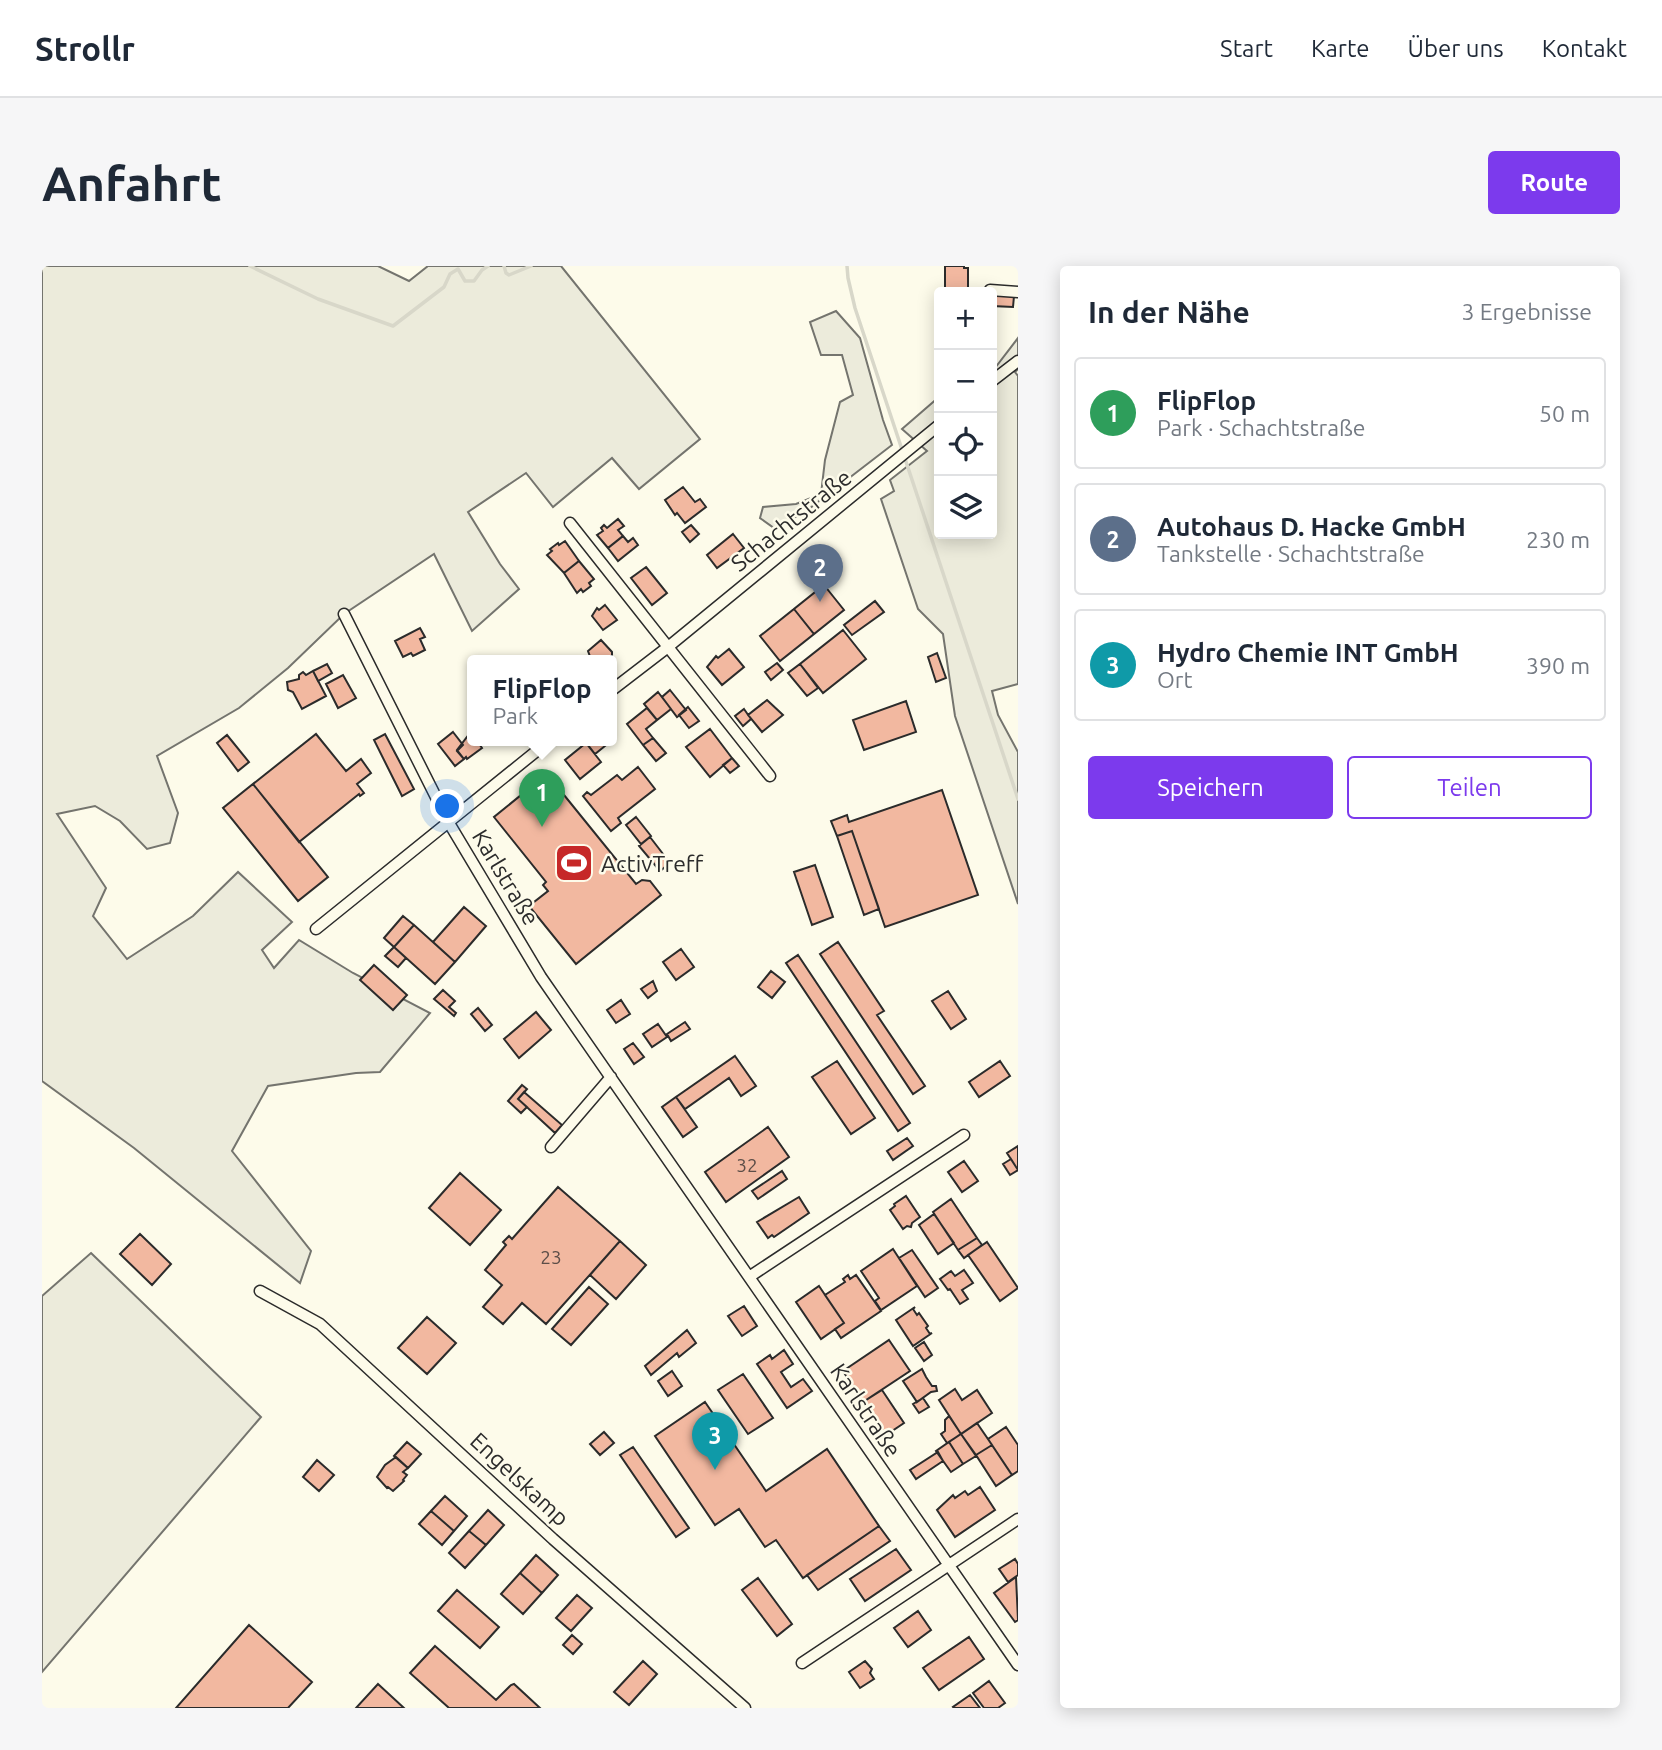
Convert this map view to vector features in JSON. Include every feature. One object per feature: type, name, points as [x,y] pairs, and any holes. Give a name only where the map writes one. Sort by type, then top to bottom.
[{"type":"street","points":[[997,291],[1018,292]]},
{"type":"street","points":[[997,377],[1018,360]]},
{"type":"street","name":"Schachtstraße","points":[[617,686],[934,429]]},
{"type":"street","points":[[569,523],[770,776]]},
{"type":"street","name":"Karlstraße","points":[[344,614],[449,823],[541,977],[1018,1665]]},
{"type":"street","points":[[316,929],[543,746]]},
{"type":"street","points":[[551,1147],[611,1077]]},
{"type":"street","points":[[750,1277],[964,1135]]},
{"type":"street","name":"Engelskamp","points":[[260,1291],[320,1324],[554,1539],[745,1708]]},
{"type":"street","points":[[802,1663],[1018,1519]]},
{"type":"shaded area","points":[[42,266],[378,266],[409,281],[428,266],[561,266],[700,439],[639,489],[612,458],[553,507],[526,473],[468,512],[519,589],[472,631],[434,554],[344,614],[288,668],[239,708],[157,756],[178,813],[170,843],[147,849],[120,821],[95,806],[57,814],[106,888],[93,916],[127,959],[193,916],[238,872],[292,922],[262,950],[274,968],[299,940],[353,973],[430,1013],[380,1072],[268,1086],[232,1151],[311,1251],[300,1283],[134,1148],[42,1081]]},
{"type":"shaded area","points":[[836,311],[860,338],[892,445],[805,512],[774,528],[760,518],[763,507],[796,504],[821,494],[825,460],[840,402],[853,395],[842,355],[821,355],[810,322]]},
{"type":"shaded area","points":[[1018,338],[1018,369],[1015,372],[1018,376],[1018,684],[992,691],[998,715],[1018,752],[1018,904],[955,716],[943,634],[918,609],[881,499],[894,491],[890,480],[927,451],[902,429],[934,401],[934,539],[997,539],[997,365]]},
{"type":"shaded area","points":[[91,1253],[261,1417],[42,1672],[42,1296]]},
{"type":"building","points":[[945,266],[968,268],[968,287],[945,287]]},
{"type":"building","points":[[997,296],[1014,296],[1013,307],[997,306]]},
{"type":"building","points":[[683,487],[695,502],[700,499],[706,507],[685,523],[677,513],[675,515],[665,500]]},
{"type":"building","points":[[618,519],[624,526],[618,530],[623,536],[608,548],[597,535],[603,531],[601,528],[604,525],[607,528]]},
{"type":"building","points":[[691,525],[699,534],[690,542],[682,532]]},
{"type":"building","points":[[733,534],[744,548],[717,568],[707,555]]},
{"type":"building","points":[[623,536],[628,542],[633,538],[638,545],[618,561],[608,548]]},
{"type":"building","points":[[565,541],[579,561],[564,573],[547,555],[552,551],[550,549]]},
{"type":"building","points":[[579,561],[594,579],[589,583],[591,586],[577,593],[564,573]]},
{"type":"building","points":[[646,567],[667,593],[652,605],[631,578]]},
{"type":"building","points":[[824,585],[844,610],[814,634],[794,609]]},
{"type":"building","points":[[875,601],[884,612],[852,635],[844,625]]},
{"type":"building","points":[[605,605],[617,620],[603,630],[592,616],[597,608],[599,610]]},
{"type":"building","points":[[794,609],[814,634],[780,661],[760,636]]},
{"type":"building","points":[[420,628],[425,637],[420,639],[425,650],[403,657],[395,641]]},
{"type":"building","points":[[843,630],[866,659],[823,693],[800,664]]},
{"type":"building","points":[[601,640],[612,655],[590,655],[588,651]]},
{"type":"building","points":[[729,649],[744,667],[722,685],[707,667],[716,656],[718,658]]},
{"type":"building","points":[[937,653],[946,678],[936,682],[928,657]]},
{"type":"building","points":[[777,663],[783,670],[771,680],[765,672]]},
{"type":"building","points":[[327,664],[332,673],[318,681],[313,671]]},
{"type":"building","points":[[800,664],[818,688],[807,696],[788,673]]},
{"type":"building","points":[[313,671],[326,696],[302,709],[293,692],[288,690],[287,682],[299,679],[303,672],[306,675]]},
{"type":"building","points":[[343,675],[356,698],[338,708],[326,684]]},
{"type":"building","points":[[670,690],[686,710],[677,717],[662,697]]},
{"type":"building","points":[[658,692],[671,709],[657,720],[644,704]]},
{"type":"building","points":[[767,700],[783,715],[762,732],[748,715]]},
{"type":"building","points":[[906,701],[916,732],[864,750],[853,720]]},
{"type":"building","points":[[688,707],[699,721],[689,728],[679,715]]},
{"type":"building","points":[[647,708],[657,720],[646,729],[653,738],[643,745],[627,724]]},
{"type":"building","points":[[744,709],[751,719],[743,726],[735,716]]},
{"type":"building","points":[[710,729],[732,758],[710,777],[686,747]]},
{"type":"building","points":[[453,732],[463,745],[457,751],[464,759],[455,766],[438,744]]},
{"type":"building","points":[[316,734],[346,771],[361,759],[371,773],[357,784],[364,793],[360,796],[359,794],[299,842],[253,784]]},
{"type":"building","points":[[385,734],[414,789],[402,796],[374,740]]},
{"type":"building","points":[[227,735],[249,762],[238,771],[217,743]]},
{"type":"building","points":[[467,737],[467,746],[482,748],[467,759],[457,750]]},
{"type":"building","points":[[653,738],[666,753],[656,761],[643,745]]},
{"type":"building","points":[[582,746],[588,746],[601,762],[580,779],[565,760]]},
{"type":"building","points":[[589,746],[605,746],[595,754]]},
{"type":"building","points":[[732,758],[739,766],[730,773],[723,765]]},
{"type":"building","points":[[638,767],[655,789],[618,818],[621,823],[611,831],[583,796],[587,792],[591,795],[617,775],[622,780]]},
{"type":"building","name":"ActivTreff","points":[[547,774],[636,884],[642,880],[650,881],[661,895],[576,964],[529,906],[548,891],[543,885],[546,882],[494,817]]},
{"type":"building","points":[[253,784],[328,877],[298,901],[223,808]]},
{"type":"building","points":[[942,790],[978,895],[885,927],[852,831],[837,836],[831,821],[847,815],[849,822]]},
{"type":"building","points":[[636,817],[651,836],[641,844],[626,825]]},
{"type":"building","points":[[852,831],[879,909],[864,915],[837,836]]},
{"type":"building","points":[[650,837],[670,863],[660,871],[639,846]]},
{"type":"building","points":[[815,865],[833,917],[812,925],[794,872]]},
{"type":"building","points":[[464,907],[486,926],[455,962],[433,942]]},
{"type":"building","points":[[403,916],[414,925],[394,947],[384,938]]},
{"type":"building","points":[[414,925],[455,962],[435,984],[394,947]]},
{"type":"building","points":[[838,942],[884,1011],[877,1015],[925,1086],[913,1094],[820,954]]},
{"type":"building","points":[[394,947],[406,958],[398,967],[385,956]]},
{"type":"building","points":[[681,949],[694,967],[676,980],[663,962]]},
{"type":"building","points":[[798,955],[910,1123],[898,1131],[786,963]]},
{"type":"building","points":[[374,965],[407,995],[393,1010],[360,980]]},
{"type":"building","points":[[771,971],[785,982],[772,998],[758,987]]},
{"type":"building","points":[[653,981],[657,991],[648,998],[641,989]]},
{"type":"building","points":[[443,990],[455,1001],[449,1007],[456,1013],[454,1016],[434,999]]},
{"type":"building","points":[[948,991],[966,1019],[951,1029],[932,1001]]},
{"type":"building","points":[[621,1000],[630,1014],[616,1023],[607,1010]]},
{"type":"building","points":[[478,1008],[492,1025],[485,1031],[471,1014]]},
{"type":"building","points":[[536,1012],[551,1030],[519,1058],[504,1039]]},
{"type":"building","points":[[685,1022],[690,1029],[671,1041],[667,1034]]},
{"type":"building","points":[[658,1024],[667,1037],[652,1047],[643,1034]]},
{"type":"building","points":[[633,1043],[644,1057],[634,1064],[624,1049]]},
{"type":"building","points":[[735,1056],[756,1086],[741,1096],[729,1078],[685,1109],[676,1097]]},
{"type":"building","points":[[837,1061],[875,1118],[851,1134],[812,1077]]},
{"type":"building","points":[[1000,1061],[1010,1076],[979,1097],[969,1082]]},
{"type":"building","points":[[522,1085],[527,1089],[518,1099],[527,1107],[521,1113],[508,1101]]},
{"type":"building","points":[[524,1092],[562,1125],[555,1133],[518,1099]]},
{"type":"building","points":[[676,1097],[697,1127],[683,1137],[662,1107]]},
{"type":"building","points":[[768,1127],[789,1157],[726,1202],[705,1172]]},
{"type":"building","points":[[907,1138],[913,1146],[893,1160],[887,1151]]},
{"type":"building","points":[[1018,1146],[1018,1170],[1007,1153]]},
{"type":"building","points":[[1011,1159],[1018,1170],[1010,1175],[1003,1164]]},
{"type":"building","points":[[964,1161],[978,1181],[962,1192],[948,1172]]},
{"type":"building","points":[[782,1171],[787,1179],[758,1199],[752,1191]]},
{"type":"building","points":[[460,1173],[501,1210],[470,1245],[429,1208]]},
{"type":"building","points":[[558,1187],[620,1241],[546,1324],[522,1303],[503,1324],[483,1307],[502,1285],[485,1270],[506,1245],[503,1242],[509,1236],[512,1239]]},
{"type":"building","points":[[906,1196],[920,1217],[911,1227],[903,1229],[890,1210]]},
{"type":"building","points":[[799,1197],[809,1213],[774,1237],[772,1235],[768,1238],[757,1222]]},
{"type":"building","points":[[951,1199],[977,1238],[958,1250],[933,1212]]},
{"type":"building","points":[[934,1214],[954,1243],[938,1254],[919,1225]]},
{"type":"building","points":[[140,1234],[171,1264],[152,1285],[120,1254]]},
{"type":"building","points":[[977,1238],[982,1245],[964,1258],[958,1250]]},
{"type":"building","points":[[620,1241],[646,1265],[616,1299],[590,1275]]},
{"type":"building","points":[[987,1242],[1018,1288],[1000,1301],[968,1255]]},
{"type":"building","points":[[893,1249],[917,1286],[881,1310],[875,1301],[879,1298],[861,1271]]},
{"type":"building","points":[[912,1250],[938,1288],[925,1297],[899,1258]]},
{"type":"building","points":[[964,1270],[973,1283],[962,1290],[968,1299],[960,1304],[940,1279],[951,1271],[955,1276]]},
{"type":"building","points":[[848,1275],[850,1279],[856,1275],[881,1311],[841,1338],[835,1329],[844,1323],[825,1295],[845,1282],[843,1279]]},
{"type":"building","points":[[819,1286],[844,1323],[821,1339],[796,1302]]},
{"type":"building","points":[[589,1287],[608,1304],[571,1345],[552,1329]]},
{"type":"building","points":[[744,1306],[757,1326],[742,1336],[728,1316]]},
{"type":"building","points":[[915,1307],[913,1309],[917,1315],[919,1313],[928,1326],[926,1328],[932,1333],[913,1346],[896,1320]]},
{"type":"building","points":[[427,1317],[456,1343],[427,1374],[398,1348]]},
{"type":"building","points":[[687,1330],[696,1343],[679,1357],[677,1353],[651,1375],[645,1366]]},
{"type":"building","points":[[889,1340],[910,1371],[863,1402],[843,1371]]},
{"type":"building","points":[[924,1342],[932,1355],[924,1361],[915,1348]]},
{"type":"building","points":[[784,1350],[793,1364],[781,1372],[791,1387],[803,1379],[812,1391],[787,1408],[757,1364],[770,1355],[772,1359]]},
{"type":"building","points":[[922,1369],[937,1391],[917,1402],[903,1381]]},
{"type":"building","points":[[672,1371],[682,1386],[668,1396],[658,1381]]},
{"type":"building","points":[[743,1374],[773,1418],[748,1434],[718,1390]]},
{"type":"building","points":[[955,1389],[962,1400],[977,1390],[992,1413],[961,1434],[939,1400]]},
{"type":"building","points":[[882,1390],[904,1423],[886,1435],[863,1402]]},
{"type":"building","points":[[923,1398],[929,1407],[919,1413],[913,1404]]},
{"type":"building","points":[[705,1402],[766,1491],[827,1449],[879,1526],[803,1578],[776,1540],[765,1547],[739,1509],[715,1525],[655,1436]]},
{"type":"building","points":[[949,1416],[961,1434],[947,1443],[941,1434],[945,1431],[945,1420]]},
{"type":"building","points":[[977,1423],[992,1445],[976,1455],[961,1434]]},
{"type":"building","points":[[1006,1427],[1018,1445],[1018,1471],[1012,1475],[988,1439]]},
{"type":"building","points":[[604,1432],[614,1443],[600,1455],[590,1444]]},
{"type":"building","points":[[961,1434],[976,1456],[963,1464],[949,1442]]},
{"type":"building","points":[[407,1442],[421,1454],[408,1468],[394,1456]]},
{"type":"building","points":[[949,1442],[963,1464],[951,1472],[936,1451]]},
{"type":"building","points":[[992,1445],[1012,1475],[996,1486],[976,1455]]},
{"type":"building","points":[[633,1447],[689,1528],[676,1537],[620,1455]]},
{"type":"building","points":[[938,1452],[943,1461],[916,1479],[910,1470]]},
{"type":"building","points":[[396,1457],[408,1468],[403,1472],[407,1475],[404,1481],[393,1491],[377,1477],[385,1465]]},
{"type":"building","points":[[317,1460],[334,1475],[319,1491],[303,1477]]},
{"type":"building","points":[[980,1487],[995,1510],[955,1537],[937,1510],[953,1495],[955,1498],[965,1491],[968,1495]]},
{"type":"building","points":[[445,1496],[467,1516],[454,1531],[431,1511]]},
{"type":"building","points":[[488,1510],[504,1525],[486,1545],[469,1531]]},
{"type":"building","points":[[431,1511],[454,1531],[442,1545],[419,1524]]},
{"type":"building","points":[[879,1526],[890,1541],[818,1590],[807,1575]]},
{"type":"building","points":[[469,1531],[486,1545],[465,1568],[449,1553]]},
{"type":"building","points":[[896,1549],[911,1570],[865,1601],[850,1579]]},
{"type":"building","points":[[536,1555],[558,1575],[542,1593],[520,1573]]},
{"type":"building","points":[[1015,1559],[1018,1575],[1008,1582],[999,1569]]},
{"type":"building","points":[[520,1573],[542,1593],[523,1614],[501,1594]]},
{"type":"building","points":[[1016,1577],[1018,1620],[1015,1622],[994,1593]]},
{"type":"building","points":[[758,1578],[792,1624],[777,1636],[742,1590]]},
{"type":"building","points":[[457,1590],[499,1627],[480,1648],[438,1611]]},
{"type":"building","points":[[577,1595],[592,1608],[571,1631],[556,1618]]},
{"type":"building","points":[[918,1611],[931,1630],[908,1647],[894,1628]]},
{"type":"building","points":[[249,1625],[312,1682],[288,1708],[176,1708]]},
{"type":"building","points":[[572,1635],[582,1644],[573,1654],[563,1645]]},
{"type":"building","points":[[969,1637],[984,1659],[939,1690],[923,1668]]},
{"type":"building","points":[[435,1646],[496,1700],[514,1684],[540,1708],[449,1708],[410,1673]]},
{"type":"building","points":[[643,1661],[657,1674],[629,1705],[614,1692]]},
{"type":"building","points":[[865,1661],[872,1669],[870,1673],[874,1679],[860,1688],[849,1672]]},
{"type":"building","points":[[989,1681],[1005,1703],[998,1708],[984,1708],[973,1693]]},
{"type":"building","points":[[378,1684],[404,1708],[356,1708]]},
{"type":"building","points":[[970,1695],[980,1708],[953,1707]]},
{"type":"waterway","points":[[250,266],[318,299],[393,326],[444,287],[450,274],[458,269],[465,281],[474,281],[488,266]]},
{"type":"waterway","points":[[504,266],[509,275],[531,266]]},
{"type":"waterway","points":[[847,266],[855,308],[1018,799]]},
{"type":"place","name":"Autohaus D. Hacke GmbH","points":[[820,602]]},
{"type":"place","name":"FlipFlop","points":[[542,827]]},
{"type":"place","name":"ActivTreff","points":[[574,863]]},
{"type":"place","name":"Hydro Chemie INT GmbH","points":[[715,1470]]}]
